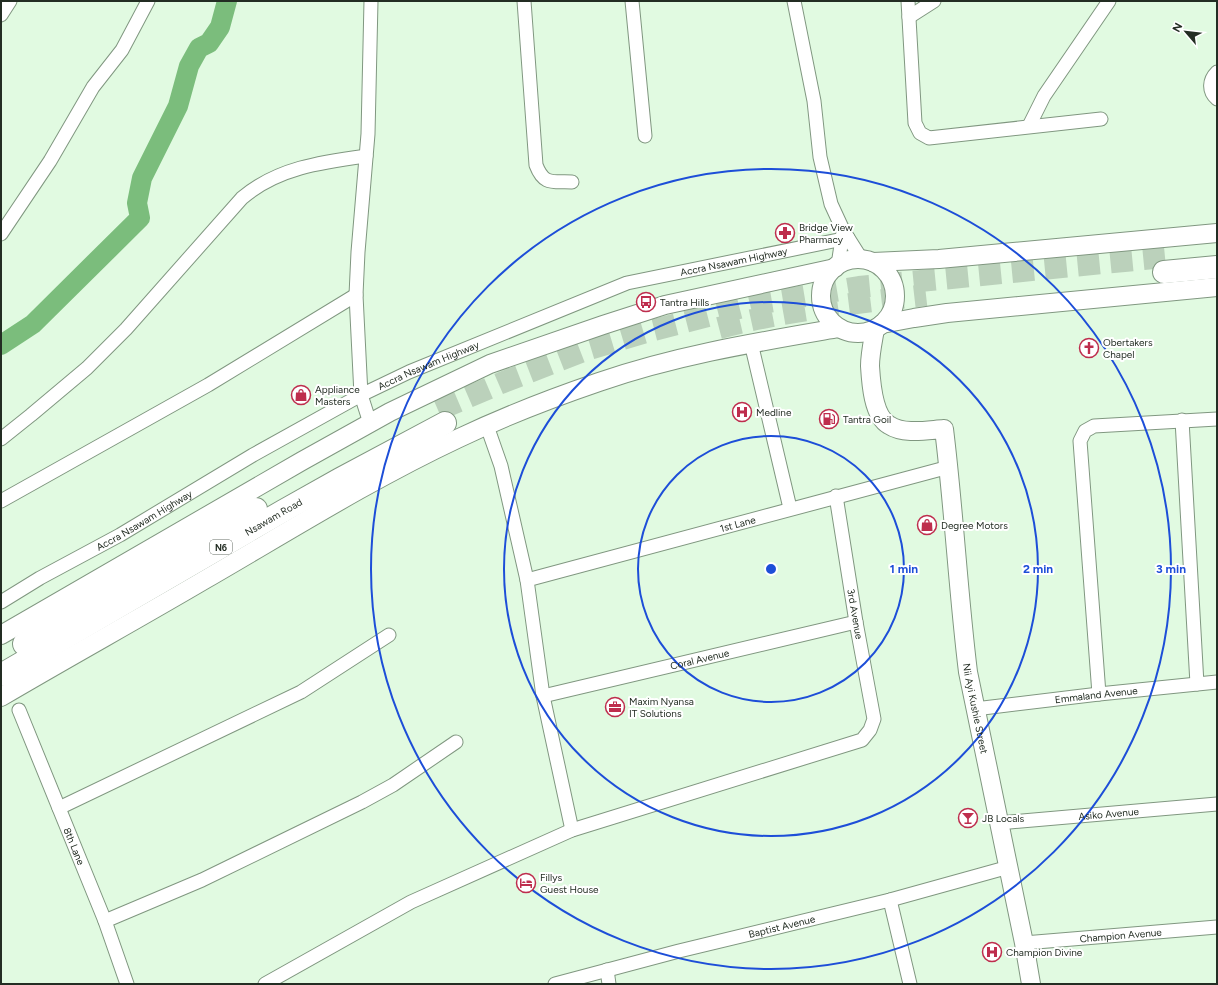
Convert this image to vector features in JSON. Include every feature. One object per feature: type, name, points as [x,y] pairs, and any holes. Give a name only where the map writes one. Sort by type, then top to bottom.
[{"type":"highway","points":[[1217,252],[1165,265],[1217,267]]},
{"type":"highway","name":"Nsawam Road","points":[[1,657],[134,578],[390,434],[441,417],[340,479],[283,510],[1,675]]},
{"type":"main road","points":[[1,635],[302,461],[390,412],[490,364],[603,325],[665,306],[837,267],[854,260],[939,260],[1217,233]]},
{"type":"main road","points":[[868,261],[879,266],[888,274],[894,285],[895,297],[893,310],[886,320],[878,327],[870,365]]},
{"type":"main road","points":[[837,267],[830,272],[823,285],[822,300],[826,314],[835,325],[855,333],[865,333],[878,327],[914,318],[947,313],[1217,287]]},
{"type":"main road","points":[[1,698],[346,496],[459,438],[521,411],[601,381],[680,358],[751,343],[842,329]]},
{"type":"main road","points":[[842,329],[870,365]]},
{"type":"main road","name":"Nii Ayi Kushie Street","points":[[870,365],[878,414],[889,425],[905,430],[944,429],[949,466],[962,627],[968,672],[1009,867],[1031,984]]},
{"type":"street","points":[[1,15],[10,1]]},
{"type":"street","points":[[1,234],[50,161],[94,87],[122,50],[148,1]]},
{"type":"street","points":[[370,423],[361,394],[356,295],[358,252],[368,134],[371,1]]},
{"type":"street","points":[[524,1],[536,165],[540,176],[548,181],[572,182]]},
{"type":"street","points":[[632,1],[645,136]]},
{"type":"street","points":[[794,1],[814,100],[820,157],[831,204],[844,236],[868,261]]},
{"type":"street","points":[[908,1],[915,123],[920,133],[929,138],[958,136],[1029,126],[1101,119]]},
{"type":"street","points":[[909,17],[934,1]]},
{"type":"street","points":[[1029,126],[1044,96],[1109,1]]},
{"type":"street","points":[[1217,72],[1212,78],[1210,88],[1217,99]]},
{"type":"street","points":[[1,439],[87,368],[126,329],[242,198],[254,187],[296,169],[319,163],[366,156]]},
{"type":"street","points":[[837,267],[844,236]]},
{"type":"street","name":"Accra Nsawam Highway","points":[[1,602],[120,535],[253,455],[361,394],[416,370],[627,283],[844,236]]},
{"type":"street","points":[[1,501],[208,385],[356,295]]},
{"type":"street","points":[[751,343],[790,508]]},
{"type":"street","points":[[1099,694],[1080,441],[1085,432],[1094,426],[1217,419]]},
{"type":"street","points":[[1182,420],[1197,684]]},
{"type":"street","points":[[272,982],[412,902],[572,830],[543,696],[527,580],[501,466],[487,426]]},
{"type":"street","name":"1st Lane","points":[[527,580],[949,466]]},
{"type":"street","name":"3rd Avenue","points":[[572,830],[862,740],[870,730],[874,719],[856,622],[836,496]]},
{"type":"street","name":"Coral Avenue","points":[[543,696],[856,622]]},
{"type":"street","points":[[59,808],[301,692],[389,635]]},
{"type":"street","name":"Emmaland Avenue","points":[[975,709],[1217,682]]},
{"type":"street","name":"8th Lane","points":[[19,710],[105,921],[127,984]]},
{"type":"street","points":[[105,921],[202,880],[362,802],[393,785],[456,742]]},
{"type":"street","name":"Asiko Avenue","points":[[1000,823],[1217,804]]},
{"type":"street","name":"Baptist Avenue","points":[[555,984],[679,951],[890,900],[1009,867]]},
{"type":"street","points":[[890,900],[910,984]]},
{"type":"street","name":"Champion Avenue","points":[[1024,943],[1217,927]]},
{"type":"street","points":[[607,970],[609,984]]},
{"type":"waterway","points":[[1,345],[33,324],[140,218],[137,203],[142,178],[178,106],[189,66],[199,48],[209,43],[220,27],[227,1]]},
{"type":"tunnel","points":[[438,410],[501,383],[586,350],[646,332],[751,305],[859,287],[1165,257]]},
{"type":"tunnel","points":[[719,328],[770,316],[848,304],[926,295]]},
{"type":"place","name":"Bridge View Pharmacy","points":[[785,233]]},
{"type":"place","name":"Tantra Hills","points":[[646,302]]},
{"type":"place","name":"Obertakers Chapel","points":[[1089,348]]},
{"type":"place","name":"Appliance Masters","points":[[301,395]]},
{"type":"place","name":"Medline","points":[[742,412]]},
{"type":"place","name":"Tantra Goil","points":[[829,419]]},
{"type":"place","name":"Degree Motors","points":[[927,525]]},
{"type":"place","name":"Maxim Nyansa IT Solutions","points":[[615,707]]},
{"type":"place","name":"JB Locals","points":[[968,818]]},
{"type":"place","name":"Fillys Guest House","points":[[526,883]]},
{"type":"place","name":"Champion Divine","points":[[992,952]]}]
